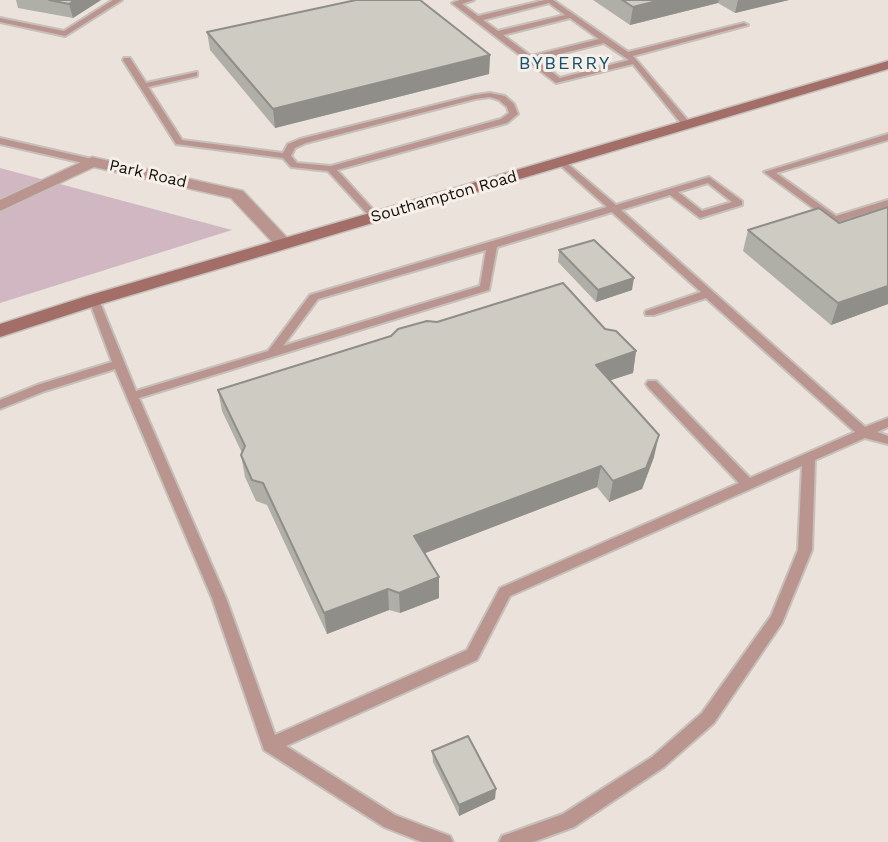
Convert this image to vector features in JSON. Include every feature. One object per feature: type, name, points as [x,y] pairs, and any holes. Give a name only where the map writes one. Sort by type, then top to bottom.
[{"type":"street","name":"Southampton Road","points":[[0,331],[93,300],[888,65]]},
{"type":"street","name":"Park Road","points":[[0,206],[92,162],[237,194],[284,244]]},
{"type":"lane","points":[[0,20],[65,34],[118,0]]},
{"type":"lane","points":[[470,0],[456,3],[559,82],[635,61]]},
{"type":"lane","points":[[477,19],[536,2],[550,1],[635,61],[687,125]]},
{"type":"lane","points":[[497,34],[571,16]]},
{"type":"lane","points":[[627,55],[744,25]]},
{"type":"lane","points":[[530,59],[605,40]]},
{"type":"lane","points":[[127,60],[179,142],[286,156],[294,165],[331,169],[504,121],[514,114],[511,106],[502,98],[490,95],[475,97],[303,141],[291,146],[286,156]]},
{"type":"lane","points":[[143,86],[194,74]]},
{"type":"lane","points":[[888,137],[769,172],[835,220],[888,203]]},
{"type":"lane","points":[[0,141],[92,162]]},
{"type":"lane","points":[[562,162],[864,433],[888,440]]},
{"type":"lane","points":[[331,169],[374,217]]},
{"type":"lane","points":[[272,353],[314,297],[614,209],[671,191],[709,180],[739,203],[700,215],[671,191]]},
{"type":"lane","points":[[132,396],[485,288],[492,245]]},
{"type":"lane","points":[[650,313],[709,293]]},
{"type":"lane","points":[[93,300],[219,598],[270,745],[390,821],[444,842]]},
{"type":"lane","points":[[0,405],[41,388],[119,364]]},
{"type":"lane","points":[[652,384],[749,485]]},
{"type":"lane","points":[[270,745],[472,655],[505,592],[888,422]]},
{"type":"lane","points":[[508,842],[568,821],[657,762],[708,718],[777,619],[805,550],[809,458]]},
{"type":"shaded area","points":[[0,168],[232,230],[0,303]]},
{"type":"building","points":[[49,0],[75,0],[69,4]]},
{"type":"building","points":[[356,0],[420,0],[490,55],[273,109],[207,32]]},
{"type":"building","points":[[622,0],[661,0],[633,7]]},
{"type":"building","points":[[888,207],[888,286],[838,303],[748,230],[819,208],[839,223]]},
{"type":"building","points":[[594,240],[634,278],[598,290],[559,250]]},
{"type":"building","points":[[563,283],[605,329],[616,331],[636,351],[596,365],[659,435],[646,468],[613,481],[601,466],[414,536],[439,577],[399,593],[388,589],[324,613],[263,483],[252,480],[241,455],[245,446],[218,390],[391,336],[398,329],[427,321],[437,322]]},
{"type":"building","points":[[468,736],[496,789],[459,805],[432,751]]},
{"type":"district","name":"BYBERRY","points":[[565,64]]}]
